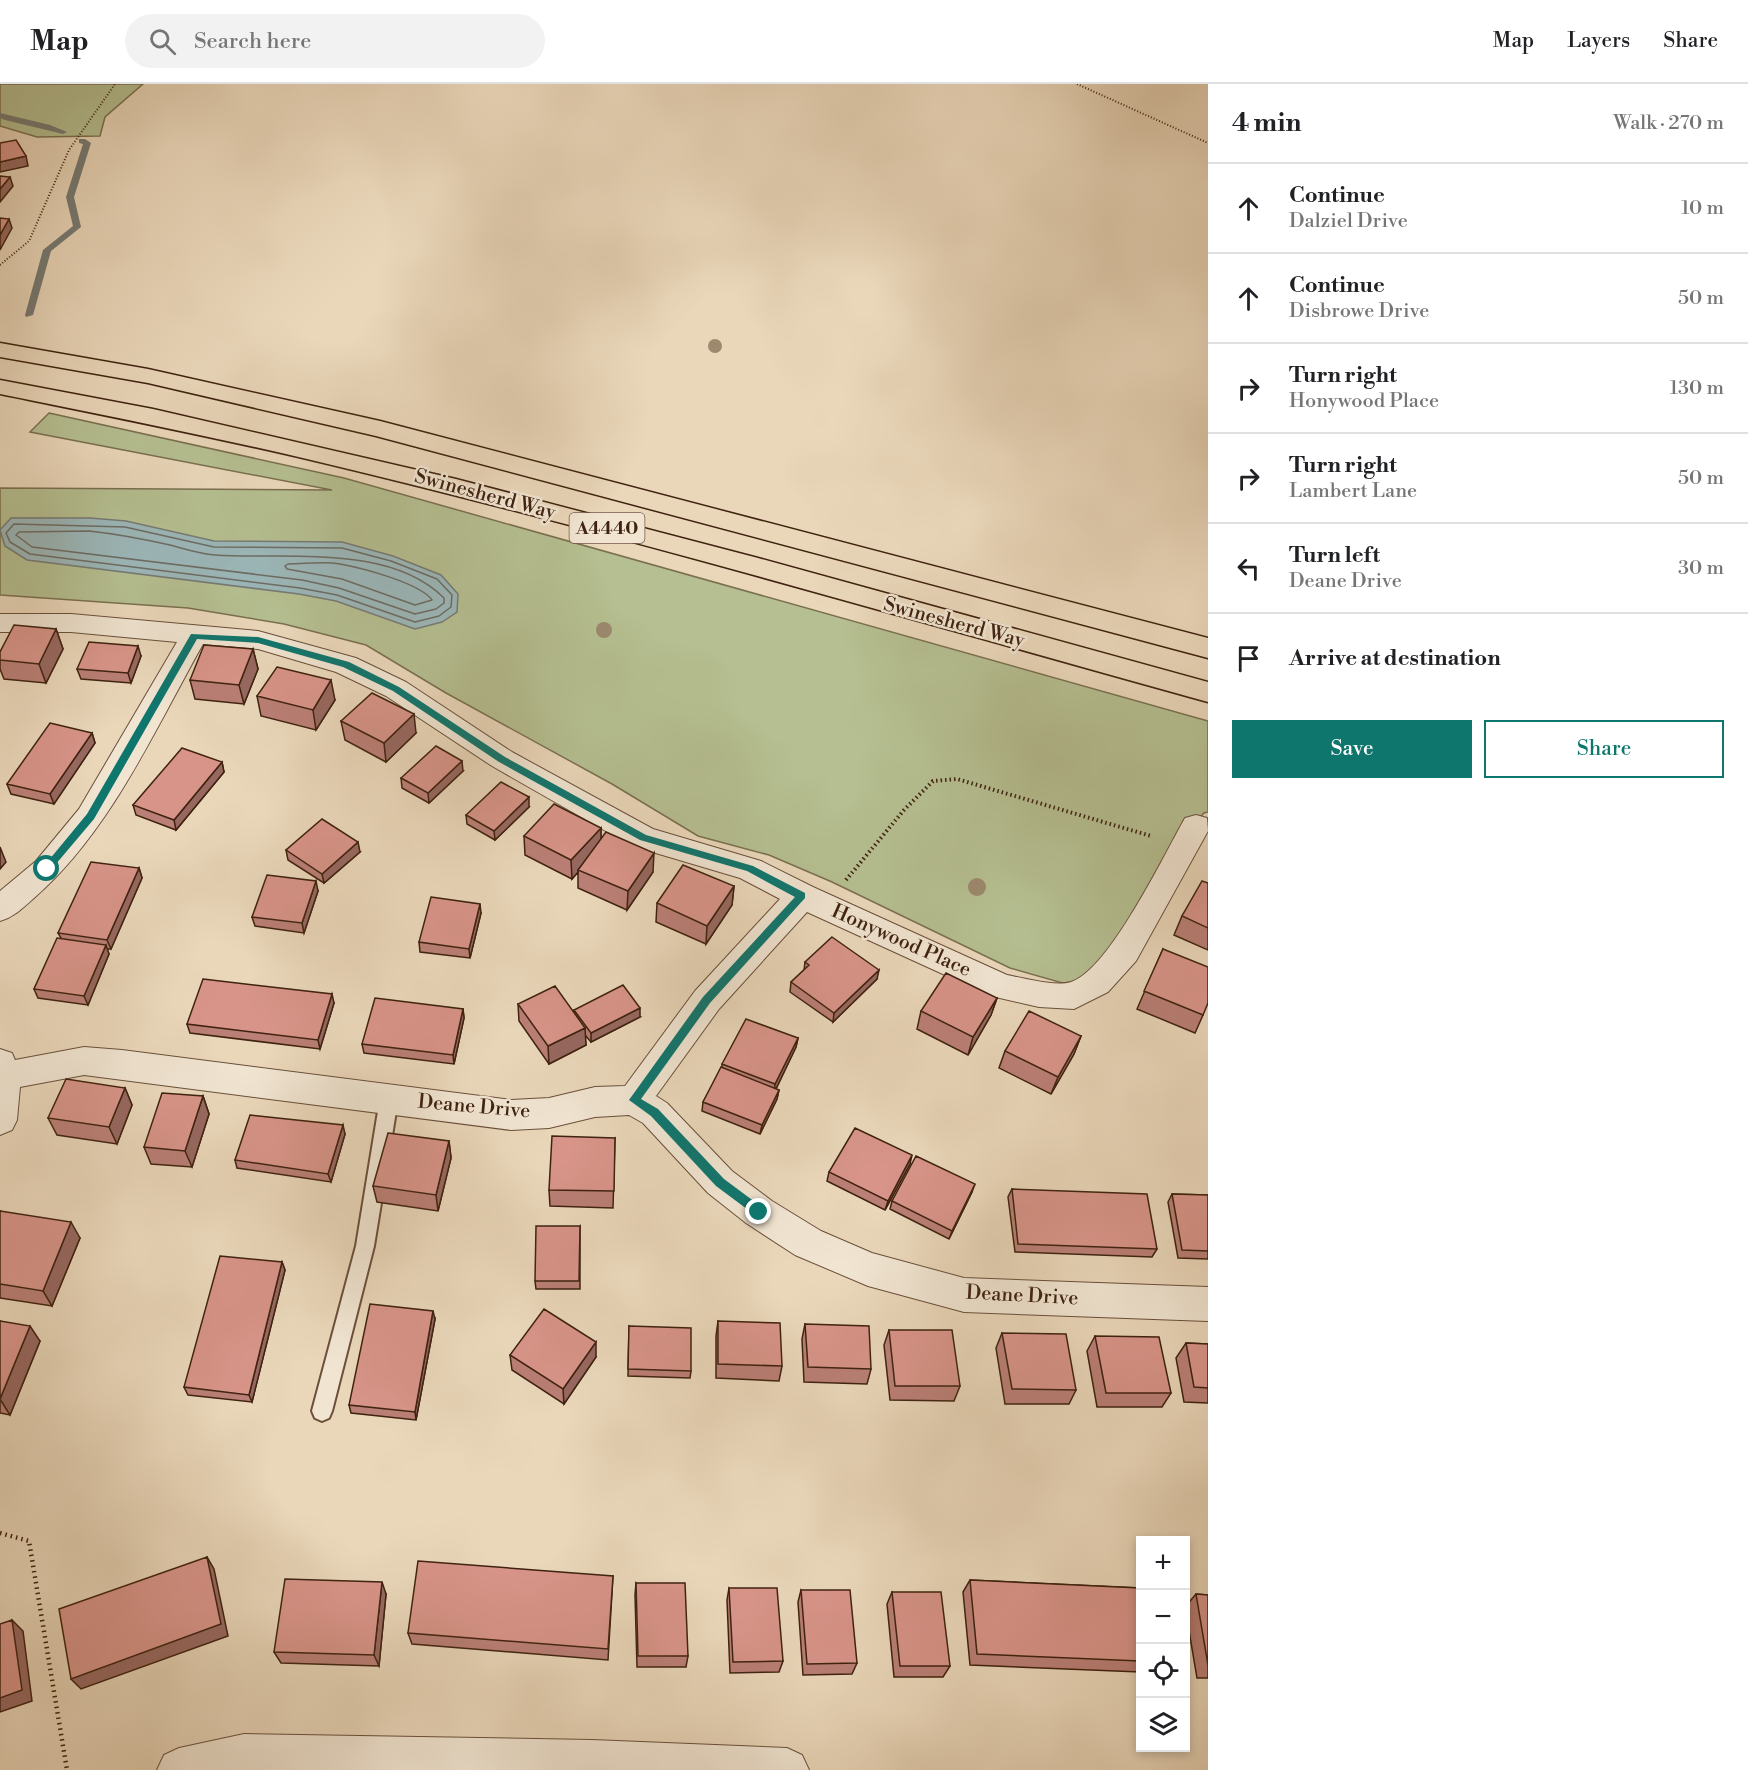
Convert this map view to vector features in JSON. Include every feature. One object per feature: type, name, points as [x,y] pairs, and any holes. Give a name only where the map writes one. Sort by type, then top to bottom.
[{"type":"highway","name":"Swinesherd Way","points":[[0,350],[148,376],[380,429],[1208,648]]},
{"type":"highway","name":"Swinesherd Way","points":[[0,387],[280,443],[450,485],[1208,692]]},
{"type":"street","name":"Honywood Place","points":[[0,623],[71,623],[194,636],[258,640],[346,664],[396,689],[502,759],[643,838],[750,869],[813,901],[1002,987],[1039,994],[1074,996],[1097,983],[1125,952],[1191,836]]},
{"type":"street","points":[[0,909],[47,869],[90,817],[194,636]]},
{"type":"street","points":[[634,1100],[707,1000],[813,901]]},
{"type":"street","name":"Deane Drive","points":[[2,1069],[84,1061],[511,1115],[549,1113],[595,1102],[634,1100],[655,1113],[720,1182],[759,1212],[808,1243],[868,1269],[964,1295],[1208,1304]]},
{"type":"street","points":[[0,1120],[2,1069]]},
{"type":"street","points":[[179,1770],[244,1756],[787,1770]]},
{"type":"lane","points":[[322,1410],[365,1246],[389,1099]]},
{"type":"path","points":[[0,265],[29,241],[69,150],[115,84]]},
{"type":"path","points":[[1077,84],[1208,143]]},
{"type":"path","points":[[813,901],[868,852],[933,781],[957,778],[1191,836]]},
{"type":"path","points":[[0,1533],[30,1541],[67,1770]]},
{"type":"green space","points":[[0,84],[143,84],[105,117],[100,136],[37,137],[0,126]]},
{"type":"green space","points":[[49,413],[344,478],[1208,721],[1208,812],[1204,813],[1190,828],[1113,969],[1066,984],[1010,968],[832,882],[769,855],[698,836],[612,784],[446,693],[366,645],[284,624],[188,608],[0,595],[0,488],[332,490],[30,432]]},
{"type":"water","points":[[11,518],[90,518],[126,521],[214,541],[342,542],[393,556],[441,575],[458,594],[457,612],[442,622],[415,629],[336,601],[299,594],[27,560],[5,546],[0,530]]},
{"type":"building","points":[[16,140],[26,156],[0,162],[0,143]]},
{"type":"building","points":[[0,176],[10,177],[0,189]]},
{"type":"building","points":[[0,218],[9,219],[0,235]]},
{"type":"building","points":[[14,625],[56,629],[39,664],[0,660],[0,652]]},
{"type":"building","points":[[89,642],[138,646],[128,673],[77,669]]},
{"type":"building","points":[[204,645],[253,649],[239,685],[190,680]]},
{"type":"building","points":[[277,667],[331,680],[313,710],[257,696]]},
{"type":"building","points":[[372,693],[414,714],[384,743],[341,721]]},
{"type":"building","points":[[50,723],[92,733],[50,794],[7,784]]},
{"type":"building","points":[[436,746],[462,761],[428,793],[401,778]]},
{"type":"building","points":[[182,748],[222,762],[174,820],[133,805]]},
{"type":"building","points":[[501,782],[529,797],[494,831],[466,815]]},
{"type":"building","points":[[554,804],[601,828],[571,860],[524,836]]},
{"type":"building","points":[[322,819],[358,842],[322,874],[286,850]]},
{"type":"building","points":[[606,832],[654,853],[628,891],[578,870]]},
{"type":"building","points":[[91,862],[139,868],[107,940],[58,933]]},
{"type":"building","points":[[683,865],[734,886],[707,926],[657,903]]},
{"type":"building","points":[[267,875],[316,881],[302,923],[252,917]]},
{"type":"building","points":[[1202,881],[1208,883],[1208,928],[1182,916]]},
{"type":"building","points":[[431,897],[480,904],[469,949],[419,942]]},
{"type":"building","points":[[832,937],[879,970],[834,1013],[791,982],[809,965],[805,962]]},
{"type":"building","points":[[57,938],[106,945],[84,996],[34,989]]},
{"type":"building","points":[[1163,949],[1208,967],[1208,1003],[1203,1015],[1144,991]]},
{"type":"building","points":[[946,973],[997,998],[973,1037],[921,1011]]},
{"type":"building","points":[[203,979],[332,994],[318,1040],[187,1024]]},
{"type":"building","points":[[623,985],[640,1008],[591,1033],[574,1010]]},
{"type":"building","points":[[555,986],[585,1028],[548,1046],[518,1004]]},
{"type":"building","points":[[375,998],[463,1009],[453,1055],[362,1044]]},
{"type":"building","points":[[1029,1011],[1081,1036],[1058,1077],[1005,1051]]},
{"type":"building","points":[[746,1019],[798,1038],[775,1084],[722,1064]]},
{"type":"building","points":[[721,1067],[779,1090],[762,1125],[703,1102]]},
{"type":"building","points":[[66,1079],[125,1088],[109,1127],[48,1118]]},
{"type":"building","points":[[162,1093],[203,1096],[185,1151],[144,1147]]},
{"type":"building","points":[[250,1115],[343,1125],[328,1174],[235,1160]]},
{"type":"building","points":[[855,1128],[912,1155],[888,1201],[829,1172]]},
{"type":"building","points":[[388,1133],[449,1141],[436,1195],[373,1186]]},
{"type":"building","points":[[552,1136],[615,1138],[614,1191],[549,1190]]},
{"type":"building","points":[[916,1156],[975,1184],[952,1231],[892,1201]]},
{"type":"building","points":[[1012,1189],[1147,1194],[1157,1249],[1018,1244]]},
{"type":"building","points":[[1172,1194],[1208,1195],[1208,1251],[1182,1250]]},
{"type":"building","points":[[0,1211],[71,1222],[43,1291],[0,1284]]},
{"type":"building","points":[[536,1226],[580,1226],[579,1281],[535,1281]]},
{"type":"building","points":[[220,1256],[282,1262],[249,1395],[184,1387]]},
{"type":"building","points":[[370,1304],[433,1311],[415,1412],[349,1405]]},
{"type":"building","points":[[544,1309],[596,1342],[563,1389],[510,1355]]},
{"type":"building","points":[[0,1321],[30,1326],[0,1399]]},
{"type":"building","points":[[718,1321],[780,1323],[782,1366],[718,1364]]},
{"type":"building","points":[[805,1324],[869,1326],[871,1369],[808,1367]]},
{"type":"building","points":[[629,1326],[691,1328],[691,1371],[628,1369]]},
{"type":"building","points":[[889,1330],[952,1330],[960,1386],[895,1386]]},
{"type":"building","points":[[1002,1333],[1066,1334],[1076,1390],[1012,1389]]},
{"type":"building","points":[[1095,1336],[1159,1337],[1171,1393],[1106,1393]]},
{"type":"building","points":[[1186,1343],[1208,1344],[1208,1388],[1194,1387]]},
{"type":"building","points":[[207,1557],[221,1624],[71,1679],[59,1609]]},
{"type":"building","points":[[418,1561],[613,1576],[608,1649],[408,1633]]},
{"type":"building","points":[[285,1579],[382,1582],[374,1655],[274,1652]]},
{"type":"building","points":[[970,1580],[1136,1588],[1136,1661],[977,1654]]},
{"type":"building","points":[[636,1583],[685,1583],[688,1656],[638,1656]]},
{"type":"building","points":[[729,1588],[777,1588],[783,1661],[733,1662]]},
{"type":"building","points":[[801,1590],[850,1590],[857,1663],[807,1664]]},
{"type":"building","points":[[892,1592],[941,1592],[950,1666],[900,1666]]},
{"type":"building","points":[[1196,1594],[1208,1595],[1208,1665]]},
{"type":"building","points":[[12,1620],[22,1690],[0,1698],[0,1624]]},
{"type":"waterway","points":[[0,115],[63,132]]},
{"type":"waterway","points":[[29,315],[47,250],[77,227],[70,197],[87,143],[82,141]]},
{"type":"route","points":[[47,869],[90,817],[194,636],[258,640],[346,664],[396,689],[502,759],[643,838],[750,869],[802,896],[707,1000],[634,1100],[655,1113],[720,1182],[759,1212]]}]
